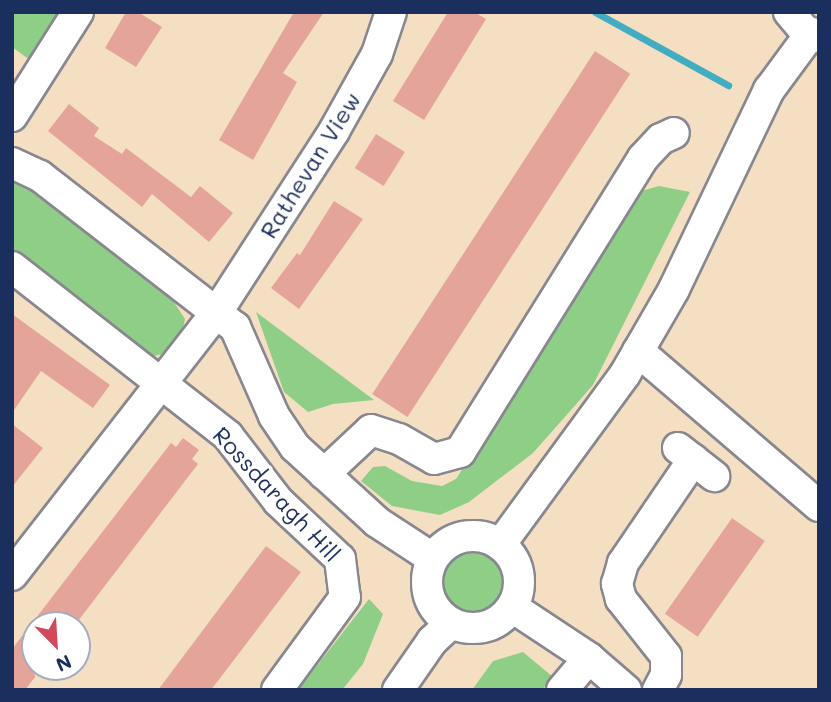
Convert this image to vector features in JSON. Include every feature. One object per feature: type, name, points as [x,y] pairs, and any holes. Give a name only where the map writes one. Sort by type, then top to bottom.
[{"type":"street","points":[[12,116],[78,12]]},
{"type":"street","name":"Rathevan View","points":[[159,385],[217,312],[334,131],[377,54],[391,12]]},
{"type":"street","points":[[500,545],[638,351],[674,289],[769,90],[815,35],[789,12]]},
{"type":"street","points":[[324,474],[370,430],[399,439],[434,460],[460,452],[643,158],[661,139],[674,133]]},
{"type":"street","points":[[12,163],[40,176],[235,327],[274,416],[295,447],[377,522],[432,558]]},
{"type":"street","name":"Rossdaragh Hill","points":[[12,267],[159,385],[228,436],[262,483],[330,549],[345,570],[345,597],[336,614],[277,690]]},
{"type":"street","points":[[638,351],[819,506]]},
{"type":"street","points":[[12,575],[159,385]]},
{"type":"street","points":[[658,690],[666,675],[666,656],[626,606],[617,584],[623,563],[695,461]]},
{"type":"street","points":[[468,536],[500,545],[516,564],[519,578],[512,607],[491,625],[478,628],[451,623],[431,603],[426,588],[432,558],[443,547],[468,536]]},
{"type":"street","points":[[512,607],[589,658],[626,690]]},
{"type":"street","points":[[398,690],[432,641],[451,623]]},
{"type":"street","points":[[562,690],[589,658]]},
{"type":"green space","points":[[12,12],[60,12],[30,60],[12,47]]},
{"type":"green space","points":[[12,172],[168,293],[185,319],[182,332],[162,354],[146,358],[12,258]]},
{"type":"green space","points":[[659,186],[690,192],[593,385],[533,453],[469,502],[440,515],[392,506],[361,481],[373,467],[385,466],[412,481],[442,486],[456,479],[641,191]]},
{"type":"green space","points":[[256,312],[374,400],[333,404],[308,412],[284,392]]},
{"type":"green space","points":[[473,549],[491,555],[499,563],[505,581],[499,599],[491,607],[473,613],[455,607],[447,599],[441,581],[447,563],[455,555]]},
{"type":"green space","points":[[369,599],[383,614],[363,664],[342,690],[298,690]]},
{"type":"green space","points":[[523,652],[553,677],[542,690],[472,690],[493,661]]},
{"type":"building","points":[[126,12],[138,12],[162,27],[136,67],[105,48]]},
{"type":"building","points":[[294,12],[324,12],[283,73],[297,82],[253,160],[219,140]]},
{"type":"building","points":[[448,12],[474,12],[486,19],[424,120],[393,101]]},
{"type":"building","points":[[595,51],[630,74],[407,417],[372,394]]},
{"type":"building","points":[[69,104],[99,128],[94,136],[122,154],[126,148],[191,197],[200,186],[233,213],[209,242],[152,194],[142,207],[48,131]]},
{"type":"building","points":[[376,134],[405,152],[384,186],[355,168]]},
{"type":"building","points":[[334,201],[363,219],[299,309],[271,288],[297,253],[300,255]]},
{"type":"building","points":[[12,314],[110,385],[93,408],[41,371],[12,413]]},
{"type":"building","points":[[12,424],[43,448],[12,487]]},
{"type":"building","points":[[183,438],[199,450],[192,459],[198,464],[86,611],[41,611],[171,443],[176,447]]},
{"type":"building","points":[[732,518],[765,541],[698,637],[665,614]]},
{"type":"building","points":[[266,546],[301,572],[211,690],[158,690]]},
{"type":"building","points":[[21,637],[21,681],[32,681],[25,690],[12,690],[12,649]]},
{"type":"waterway","points":[[595,12],[728,85]]}]
